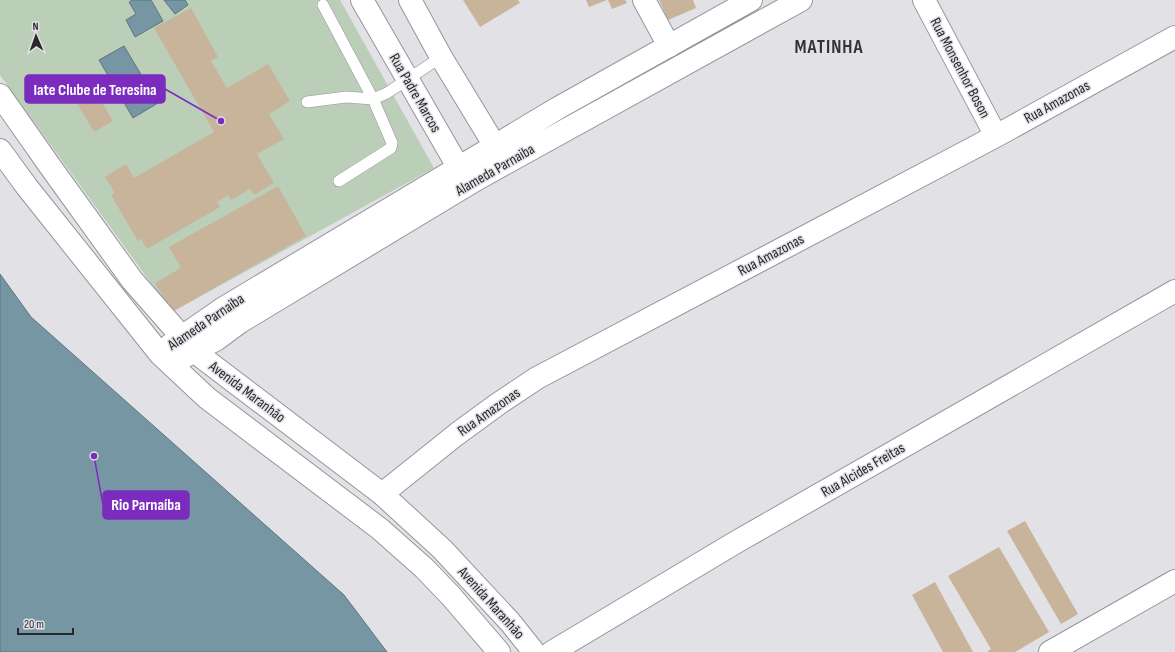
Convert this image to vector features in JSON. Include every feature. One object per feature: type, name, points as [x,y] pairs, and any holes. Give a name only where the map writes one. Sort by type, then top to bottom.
[{"type":"main road","name":"Rua Padre Marcos","points":[[362,0],[463,177]]},
{"type":"main road","points":[[410,0],[441,57],[495,146]]},
{"type":"main road","points":[[644,0],[670,46]]},
{"type":"main road","name":"Alameda Parnaiba","points":[[463,177],[495,146],[558,108],[750,0]]},
{"type":"main road","name":"Alameda Parnaiba","points":[[165,359],[188,344],[217,339],[240,322],[463,177],[801,0]]},
{"type":"main road","name":"Rua Monsenhor Boson","points":[[924,0],[996,136]]},
{"type":"main road","name":"Rua Amazonas","points":[[382,494],[457,434],[537,378],[996,136],[1175,37]]},
{"type":"main road","name":"Avenida Maranhão","points":[[0,95],[52,170],[132,280],[188,344],[382,494],[442,548],[510,622],[534,652]]},
{"type":"main road","name":"Avenida Maranhão","points":[[0,150],[27,187],[165,359],[207,398],[380,529],[424,568],[450,595],[498,652]]},
{"type":"main road","points":[[27,187],[52,170]]},
{"type":"main road","name":"Rua Alcides Freitas","points":[[552,652],[738,541],[1175,292]]},
{"type":"main road","points":[[424,568],[442,548]]},
{"type":"main road","points":[[1050,652],[1175,581]]},
{"type":"main road","points":[[467,616],[485,596]]},
{"type":"lane","points":[[323,5],[373,99],[392,143],[391,148],[339,181]]},
{"type":"lane","points":[[307,102],[346,97],[373,99],[387,93],[441,57]]},
{"type":"green space","points":[[0,0],[340,0],[434,168],[172,312],[0,75]]},
{"type":"water","points":[[132,0],[151,0],[163,21],[135,37],[126,20],[136,14],[129,2]]},
{"type":"water","points":[[164,0],[185,0],[188,5],[175,14]]},
{"type":"water","points":[[124,46],[158,103],[133,118],[99,60]]},
{"type":"water","points":[[0,274],[31,317],[344,595],[387,652],[0,652]]},
{"type":"building","points":[[463,0],[518,0],[520,3],[480,27]]},
{"type":"building","points":[[586,0],[607,0],[589,7]]},
{"type":"building","points":[[608,0],[625,0],[627,3],[612,9]]},
{"type":"building","points":[[659,0],[693,0],[696,8],[668,20]]},
{"type":"building","points":[[191,8],[218,57],[211,61],[227,88],[268,64],[290,101],[269,114],[284,139],[257,154],[274,183],[254,195],[250,189],[231,200],[228,195],[217,202],[220,207],[147,249],[141,239],[138,241],[111,195],[115,193],[105,177],[126,164],[134,178],[214,132],[154,28]]},
{"type":"building","points":[[87,77],[113,121],[94,132],[68,88]]},
{"type":"building","points":[[278,186],[306,236],[172,312],[155,283],[181,268],[169,247]]},
{"type":"building","points":[[1025,521],[1078,614],[1061,624],[1007,531]]},
{"type":"building","points":[[999,547],[1049,632],[1015,652],[988,652],[991,649],[948,576]]},
{"type":"building","points":[[935,582],[973,652],[943,652],[912,595]]},
{"type":"place","name":"Iate Clube de Teresina","points":[[221,121]]},
{"type":"place","name":"Rio Parnaíba","points":[[94,456]]},
{"type":"district","name":"MATINHA","points":[[829,47]]}]
